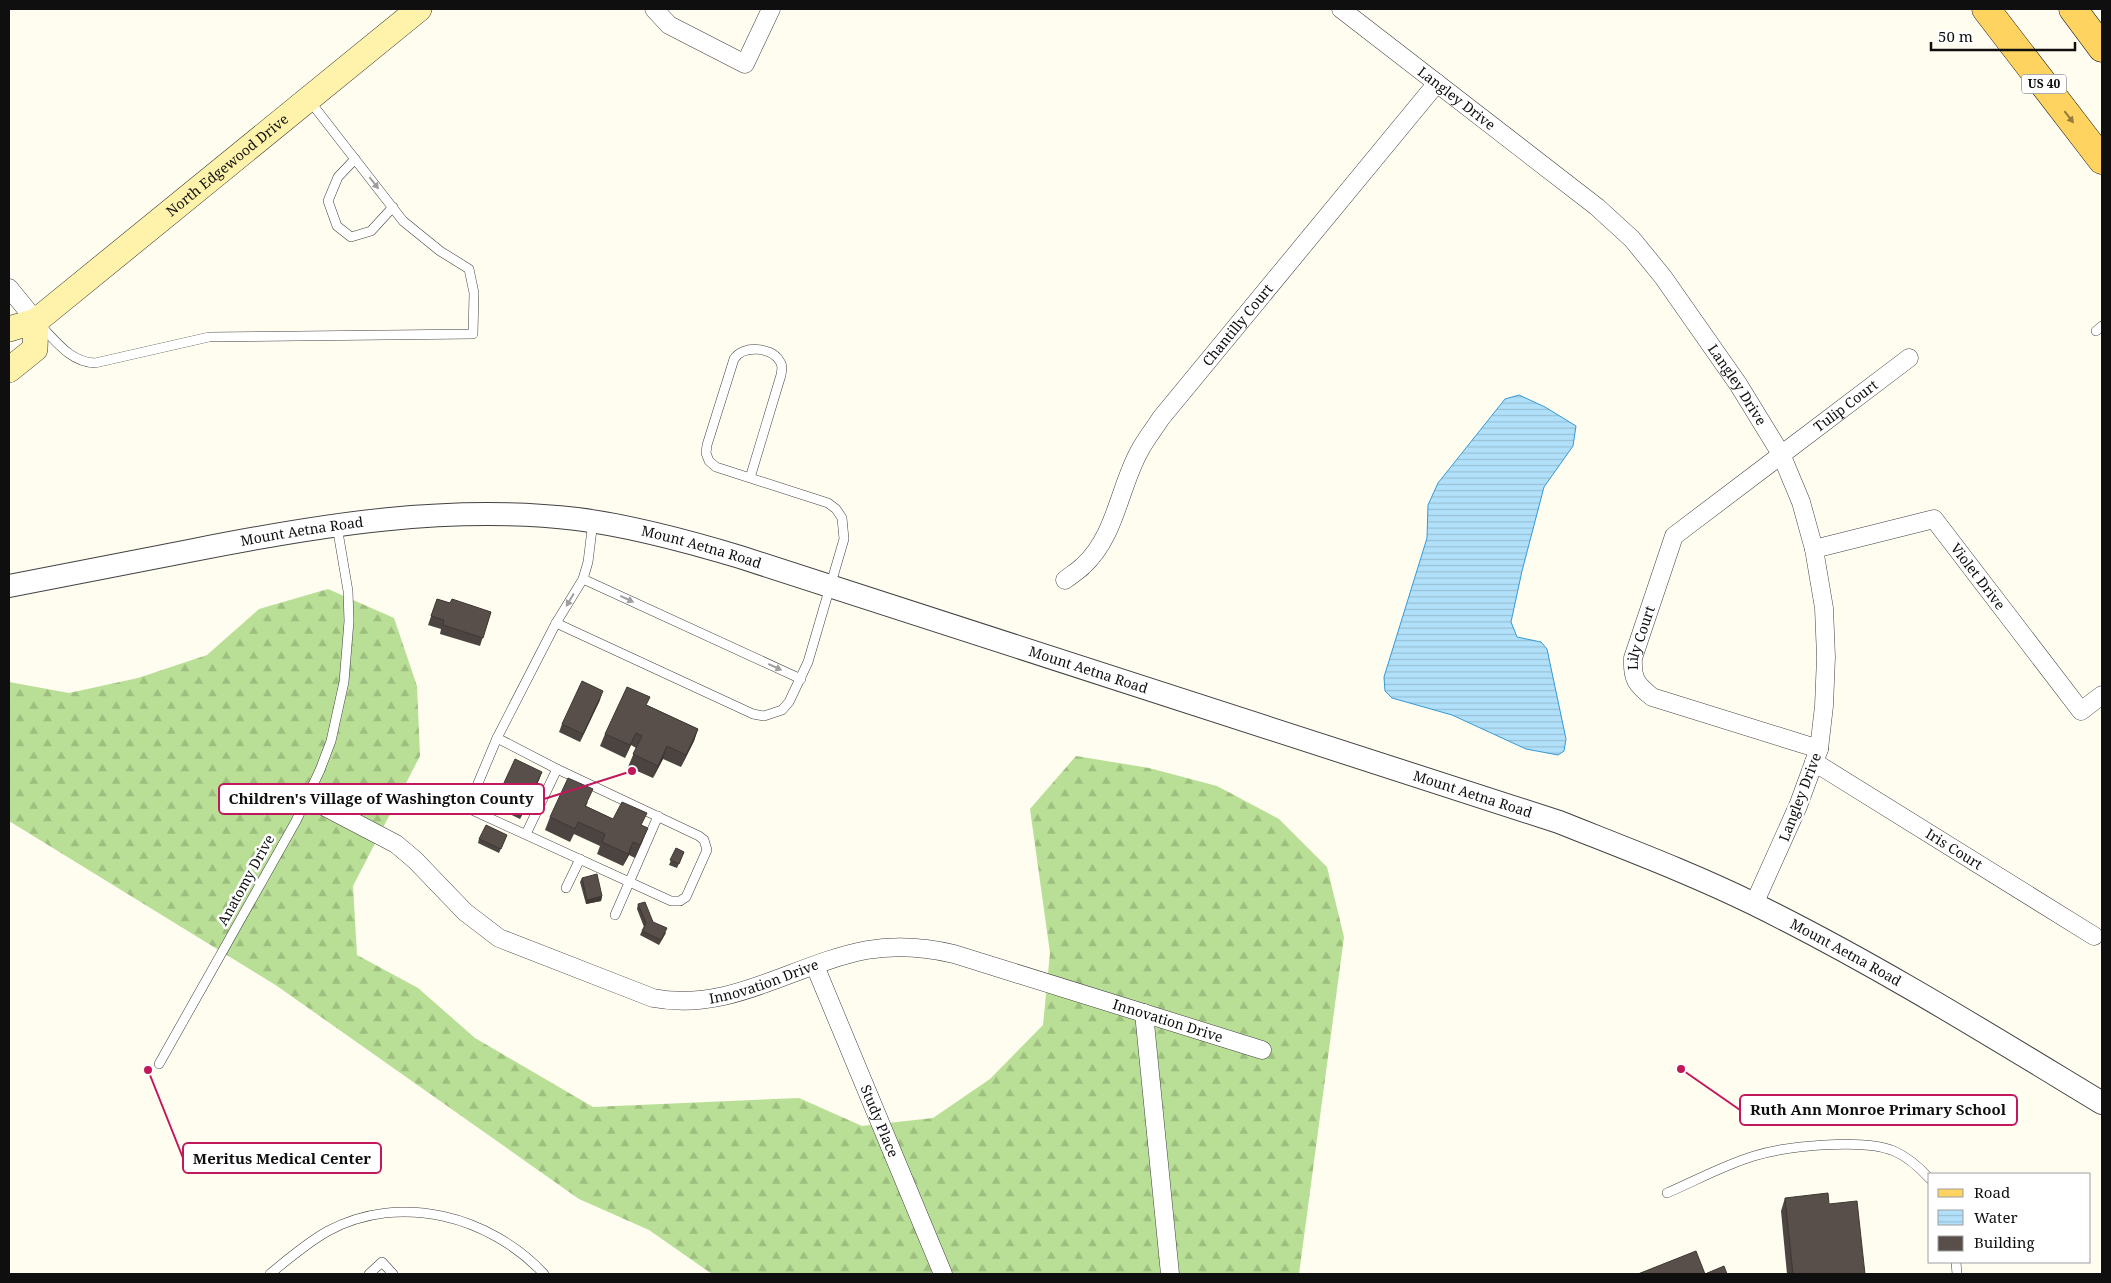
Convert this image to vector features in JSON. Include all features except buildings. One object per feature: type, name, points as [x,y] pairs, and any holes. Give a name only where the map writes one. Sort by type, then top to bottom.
[{"type":"main road","name":"North Edgewood Drive","points":[[9,329],[36,320],[419,9]]},
{"type":"main road","name":"US 40","points":[[1986,9],[2102,160]]},
{"type":"main road","points":[[2073,9],[2102,48]]},
{"type":"main road","points":[[9,370],[34,350],[36,320]]},
{"type":"street","points":[[654,9],[669,25],[745,64],[771,9]]},
{"type":"street","name":"Langley Drive","points":[[1341,9],[1597,207],[1632,239],[1663,277],[1738,384],[1781,454],[1801,502],[1814,549],[1824,608],[1826,657],[1824,706],[1816,755],[1798,806],[1754,904]]},
{"type":"street","name":"Chantilly Court","points":[[1065,580],[1084,566],[1099,548],[1111,524],[1122,491],[1140,450],[1161,418],[1437,83]]},
{"type":"street","points":[[9,288],[36,320]]},
{"type":"street","name":"Tulip Court","points":[[1781,454],[1909,358]]},
{"type":"street","name":"Lily Court","points":[[1781,454],[1674,536],[1633,658],[1632,673],[1639,686],[1652,696],[1816,755]]},
{"type":"street","name":"Mount Aetna Road","points":[[9,586],[292,531],[337,525],[454,515],[520,516],[593,521],[699,545],[1559,822],[1654,859],[1754,904],[1891,978],[2102,1103]]},
{"type":"street","name":"Violet Drive","points":[[1814,549],[1934,519],[2081,711],[2102,695]]},
{"type":"street","name":"Iris Court","points":[[1816,755],[2094,936]]},
{"type":"street","name":"Innovation Drive","points":[[308,798],[396,844],[421,866],[465,912],[499,938],[641,995],[678,1002],[714,1000],[850,954],[879,948],[924,948],[954,954],[1262,1050]]},
{"type":"street","name":"Study Place","points":[[815,966],[943,1274]]},
{"type":"street","points":[[1144,1013],[1170,1274]]},
{"type":"lane","points":[[36,320],[72,356],[83,363],[95,363],[209,337],[473,334],[474,293],[469,269],[440,251],[403,221],[308,99]]},
{"type":"lane","points":[[355,159],[338,177],[328,201],[338,226],[350,237],[371,231],[393,207]]},
{"type":"lane","points":[[556,623],[753,714],[764,716],[782,710],[789,702],[808,662],[844,539],[842,518],[836,509],[828,503],[750,478],[716,467],[709,461],[706,453],[707,445],[734,359],[738,353],[752,348],[773,355],[779,360],[782,367],[782,375],[750,478]]},
{"type":"lane","points":[[497,738],[557,769],[699,836],[706,845],[706,855],[686,897],[680,901],[671,902],[526,834],[478,814],[472,808],[471,800],[497,738],[556,623],[583,579],[588,562],[593,521]]},
{"type":"lane","name":"Anatomy Drive","points":[[159,1064],[308,798],[320,770],[339,712],[348,652],[348,590],[337,525]]},
{"type":"lane","points":[[583,579],[801,679]]},
{"type":"lane","points":[[526,834],[557,769]]},
{"type":"lane","points":[[616,914],[658,816]]},
{"type":"lane","points":[[566,888],[580,859]]},
{"type":"lane","points":[[1667,1193],[1754,1156],[1785,1149],[1843,1145],[1869,1145],[1894,1151],[1918,1167],[1928,1177]]},
{"type":"lane","points":[[270,1274],[329,1230],[368,1216],[410,1212],[448,1217],[486,1230],[521,1253],[544,1274]]},
{"type":"lane","points":[[368,1274],[382,1262],[392,1274]]},
{"type":"green space","points":[[328,589],[394,618],[417,686],[420,756],[353,886],[357,955],[418,988],[475,1038],[593,1107],[799,1098],[862,1126],[933,1118],[990,1079],[1043,1025],[1050,953],[1030,809],[1076,756],[1149,768],[1217,786],[1279,819],[1327,867],[1344,937],[1299,1274],[712,1274],[649,1230],[579,1199],[277,986],[9,821],[9,682],[69,693],[138,678],[207,655],[259,609]]},
{"type":"water","points":[[1519,395],[1545,407],[1576,426],[1573,446],[1544,487],[1511,622],[1517,637],[1541,642],[1547,649],[1566,739],[1564,751],[1558,755],[1526,749],[1452,715],[1392,698],[1385,691],[1384,677],[1427,538],[1428,505],[1438,483],[1505,399]]},
{"type":"place","name":"Children's Village of Washington County","points":[[632,771]]},
{"type":"place","name":"Ruth Ann Monroe Primary School","points":[[1681,1069]]},
{"type":"place","name":"Meritus Medical Center","points":[[148,1070]]}]
